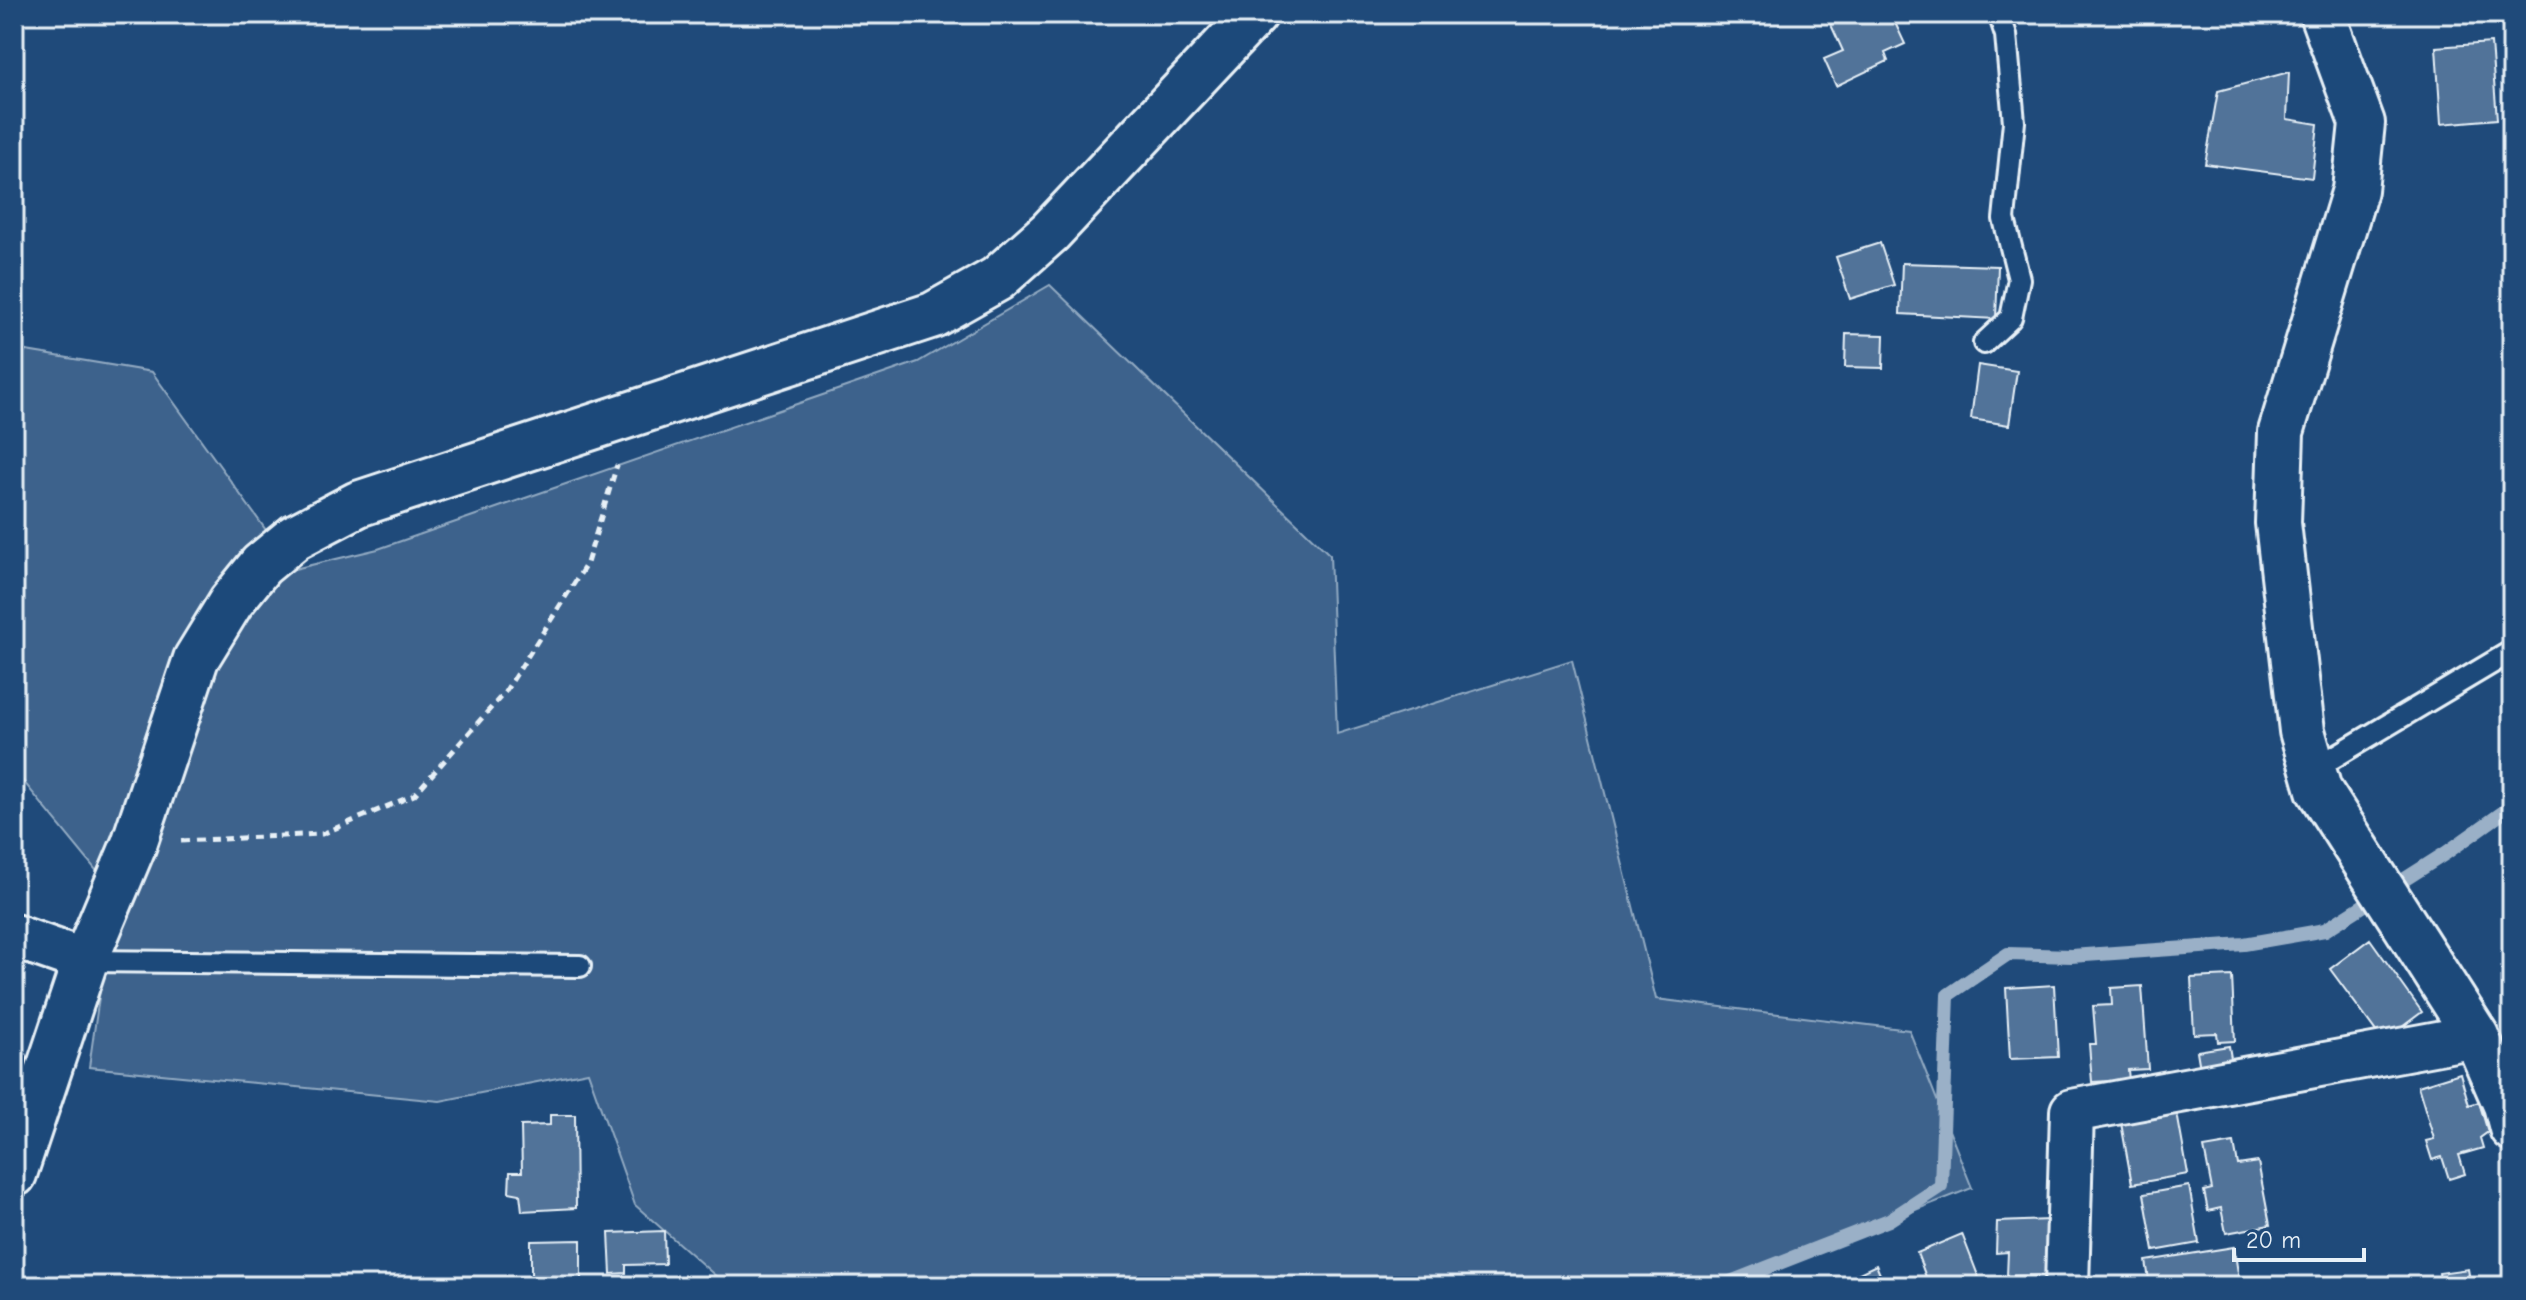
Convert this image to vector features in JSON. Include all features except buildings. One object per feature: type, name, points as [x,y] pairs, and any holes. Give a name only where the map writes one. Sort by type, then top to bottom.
[{"type":"street","points":[[14,1174],[85,961],[134,844],[196,659],[231,602],[261,565],[295,537],[358,504],[933,315],[997,279],[1050,232],[1255,14]]},
{"type":"street","points":[[2322,14],[2362,123],[2355,190],[2281,432],[2278,523],[2302,731],[2319,790],[2476,1036],[2511,1118]]},
{"type":"street","points":[[14,936],[85,961]]},
{"type":"street","points":[[2067,1286],[2072,1111],[2476,1036]]},
{"type":"lane","points":[[1984,343],[2011,318],[2019,279],[2004,219],[2014,122],[2006,35],[1999,14]]},
{"type":"lane","points":[[2314,769],[2512,651]]},
{"type":"lane","points":[[85,961],[580,966]]},
{"type":"path","points":[[134,844],[322,834],[414,795],[505,692],[587,563],[632,414]]},
{"type":"shaded area","points":[[1050,285],[1330,555],[1337,734],[1572,660],[1656,999],[1909,1030],[1972,1188],[1720,1286],[727,1286],[635,1205],[588,1072],[440,1101],[89,1067],[114,892],[14,770],[14,398],[20,350],[152,372],[294,569],[378,549],[918,362]]},
{"type":"waterway","points":[[1720,1286],[1889,1220],[1941,1186],[1948,995],[2008,954],[2071,956],[2244,944],[2325,930],[2446,853],[2512,806]]}]
